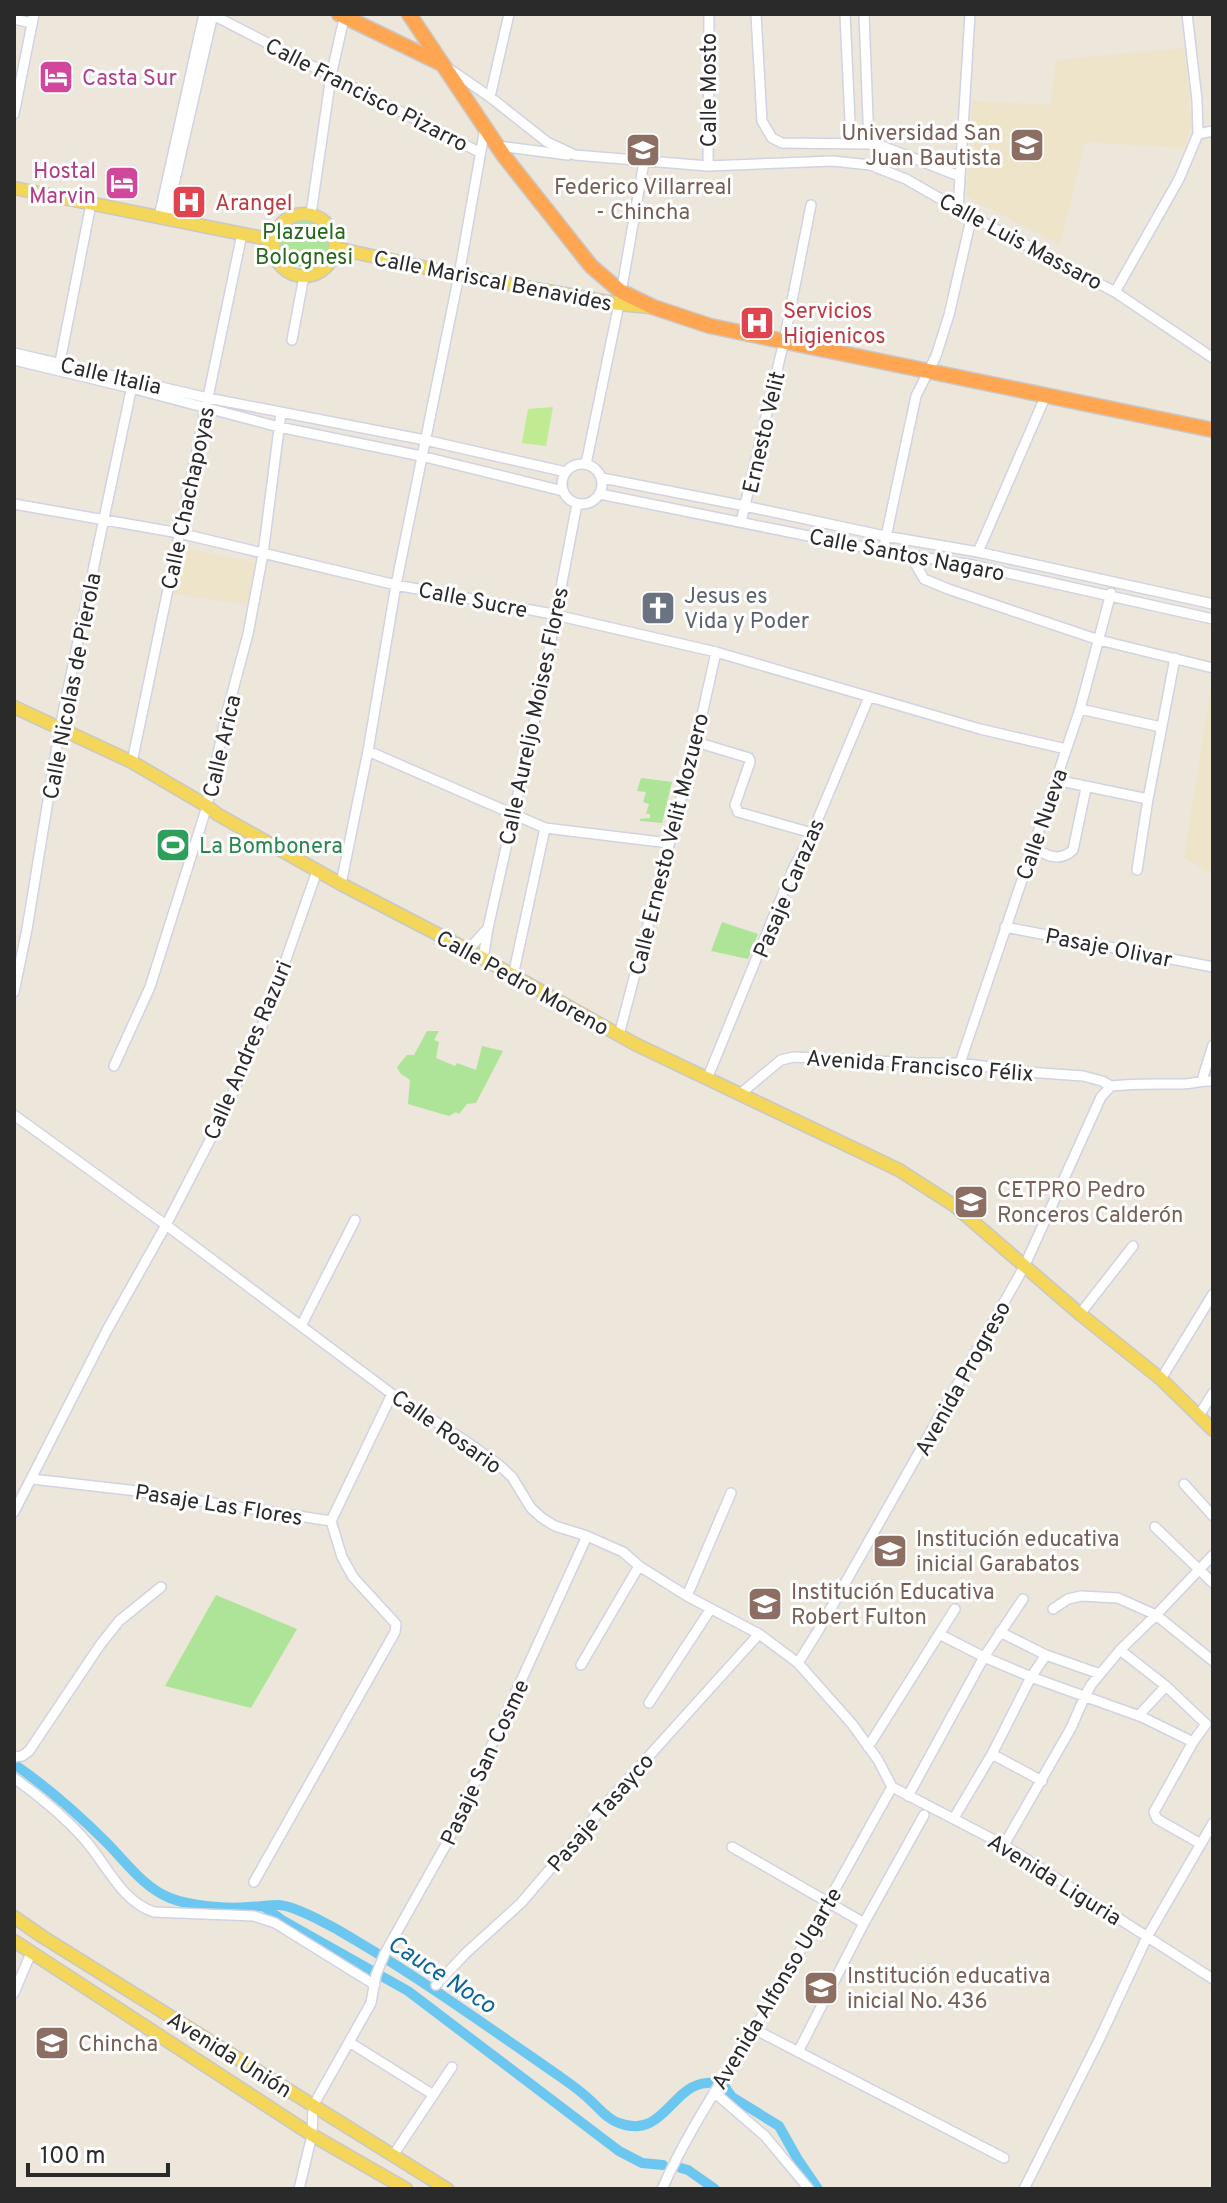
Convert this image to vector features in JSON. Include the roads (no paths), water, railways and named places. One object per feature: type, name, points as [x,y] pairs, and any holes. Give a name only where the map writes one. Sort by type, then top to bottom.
[{"type":"highway","points":[[361,14],[434,52]]},
{"type":"highway","points":[[409,14],[504,156],[620,298],[710,326],[1213,430]]},
{"type":"highway","points":[[343,15],[443,65]]},
{"type":"main road","points":[[14,188],[273,240]]},
{"type":"main road","points":[[311,214],[326,223],[335,248],[321,270],[304,276],[287,271],[280,265],[273,249],[273,240],[276,230],[290,216],[311,214]]},
{"type":"main road","name":"Calle Mariscal Benavides","points":[[335,248],[459,275],[620,298]]},
{"type":"main road","name":"Calle Pedro Moreno","points":[[14,707],[132,762],[317,871],[468,950],[619,1035],[899,1170],[955,1206],[1161,1379],[1213,1430]]},
{"type":"main road","name":"Avenida Unión","points":[[14,1917],[394,2154],[438,2187]]},
{"type":"main road","name":"Avenida Unión","points":[[14,1941],[312,2135],[406,2189]]},
{"type":"street","points":[[162,218],[204,14]]},
{"type":"street","points":[[162,218],[212,14]]},
{"type":"street","name":"Calle Francisco Pizarro","points":[[212,14],[479,152]]},
{"type":"street","points":[[490,97],[509,14]]},
{"type":"street","name":"Calle Mosto","points":[[708,166],[709,14]]},
{"type":"street","points":[[756,14],[762,121],[772,138],[782,143],[882,146],[959,176]]},
{"type":"street","points":[[845,14],[851,143]]},
{"type":"street","points":[[864,14],[869,144]]},
{"type":"street","points":[[958,209],[970,14]]},
{"type":"street","points":[[1115,292],[1179,179],[1198,134],[1187,14]]},
{"type":"street","points":[[311,214],[343,15]]},
{"type":"street","points":[[14,19],[33,18],[14,114]]},
{"type":"street","name":"Calle Luis Massaro","points":[[443,65],[547,142],[575,155]]},
{"type":"street","points":[[341,884],[485,128]]},
{"type":"street","points":[[1198,134],[1213,131]]},
{"type":"street","name":"Calle Luis Massaro","points":[[498,146],[550,154],[708,166],[833,161],[870,165],[906,179],[1115,292],[1213,358]]},
{"type":"street","points":[[586,464],[644,162]]},
{"type":"street","points":[[59,367],[91,204]]},
{"type":"street","name":"Ernesto Velit","points":[[741,522],[784,341],[811,205]]},
{"type":"street","points":[[883,551],[916,396],[929,371],[949,315],[972,215]]},
{"type":"street","name":"Calle Chachapoyas","points":[[132,762],[242,234]]},
{"type":"street","points":[[292,340],[304,276]]},
{"type":"street","name":"Calle Italia","points":[[14,353],[206,403]]},
{"type":"street","name":"Calle Italia","points":[[14,360],[59,367]]},
{"type":"street","name":"Calle Nicolas de Pierola","points":[[14,992],[60,727],[132,384]]},
{"type":"street","points":[[978,552],[1046,395]]},
{"type":"street","points":[[206,403],[281,413],[425,440],[566,472]]},
{"type":"street","points":[[206,403],[279,427],[421,456],[563,491]]},
{"type":"street","name":"Calle Arica","points":[[114,1066],[150,987],[207,806],[248,634],[263,554],[281,413]]},
{"type":"street","points":[[576,464],[586,464],[595,468],[602,478],[600,494],[591,502],[577,504],[563,491],[562,478],[576,464]]},
{"type":"street","name":"Calle Santos Nagaro","points":[[602,478],[978,552],[1213,604]]},
{"type":"street","name":"Calle Santos Nagaro","points":[[600,494],[883,551],[972,565],[1213,619]]},
{"type":"street","name":"Calle Sucre","points":[[14,504],[179,533],[396,585],[554,615],[716,652],[980,729],[1066,749]]},
{"type":"street","name":"Calle Aureljo Moises Flores","points":[[483,959],[541,692],[577,504]]},
{"type":"street","points":[[916,556],[919,572],[924,579],[1099,640],[1213,668]]},
{"type":"street","name":"Calle Nueva","points":[[960,1063],[1080,709],[1113,581]]},
{"type":"street","name":"Calle Ernesto Velit Mozuero","points":[[619,1035],[696,742],[716,652]]},
{"type":"street","points":[[1137,870],[1175,658]]},
{"type":"street","name":"Pasaje Carazas","points":[[707,1079],[793,869],[812,833],[869,697]]},
{"type":"street","points":[[1080,709],[1161,727]]},
{"type":"street","points":[[696,742],[749,758],[735,805],[738,812],[812,833]]},
{"type":"street","points":[[368,751],[545,828],[669,843]]},
{"type":"street","points":[[1056,780],[1148,799]]},
{"type":"street","points":[[1032,848],[1054,858],[1062,858],[1073,850],[1086,788]]},
{"type":"street","points":[[513,976],[545,828]]},
{"type":"street","name":"Calle Andres Razuri","points":[[14,1512],[107,1330],[223,1115],[265,1019],[317,871]]},
{"type":"street","name":"Pasaje Olivar","points":[[1005,927],[1213,967]]},
{"type":"street","points":[[468,950],[488,928]]},
{"type":"street","points":[[1208,1080],[1213,1045]]},
{"type":"street","name":"Avenida Francisco Félix","points":[[740,1094],[781,1060],[794,1057],[960,1063],[1083,1076],[1111,1086],[1208,1080]]},
{"type":"street","name":"Avenida Progreso","points":[[798,1663],[1024,1267],[1101,1097],[1111,1086]]},
{"type":"street","name":"Calle Rosario","points":[[14,1115],[392,1394],[499,1465],[512,1477],[531,1508],[542,1518],[623,1552],[639,1566],[710,1610],[759,1634],[798,1663],[852,1724],[892,1787]]},
{"type":"street","points":[[301,1326],[355,1220]]},
{"type":"street","points":[[1080,1314],[1133,1246]]},
{"type":"street","points":[[1161,1379],[1213,1294]]},
{"type":"street","points":[[1198,1417],[1213,1393]]},
{"type":"street","points":[[331,1521],[392,1394]]},
{"type":"street","name":"Pasaje Las Flores","points":[[32,1479],[129,1490],[331,1521],[342,1557],[353,1577],[396,1624],[395,1632],[254,1882]]},
{"type":"street","points":[[1184,1484],[1213,1516]]},
{"type":"street","points":[[687,1596],[731,1493]]},
{"type":"street","points":[[1155,1527],[1213,1583]]},
{"type":"street","name":"Pasaje San Cosme","points":[[313,2106],[373,1998],[385,1953],[448,1841],[587,1536]]},
{"type":"street","points":[[1004,1845],[1100,1674],[1213,1555]]},
{"type":"street","points":[[581,1665],[639,1566]]},
{"type":"street","points":[[15,1757],[29,1751],[119,1621],[161,1587]]},
{"type":"street","points":[[1053,1609],[1068,1599],[1081,1596],[1107,1596],[1127,1601],[1156,1615],[1213,1661]]},
{"type":"street","points":[[908,1796],[984,1657],[1023,1599]]},
{"type":"street","points":[[868,1747],[955,1609]]},
{"type":"street","points":[[649,1703],[710,1610]]},
{"type":"street","points":[[1000,1632],[1046,1655],[1100,1674]]},
{"type":"street","name":"Pasaje Tasayco","points":[[436,1985],[521,1903],[759,1634]]},
{"type":"street","points":[[939,1634],[1031,1677],[1139,1715],[1193,1742]]},
{"type":"street","points":[[1120,1650],[1166,1686],[1206,1724],[1155,1808],[1154,1816],[1201,1844]]},
{"type":"street","points":[[954,1818],[1046,1655]]},
{"type":"street","points":[[1139,1715],[1166,1686]]},
{"type":"street","points":[[992,1754],[1042,1781]]},
{"type":"street","points":[[14,1778],[84,1839],[121,1888],[144,1909],[254,1916],[275,1923],[376,1980]]},
{"type":"street","name":"Avenida Liguria","points":[[892,1787],[1004,1845],[1213,1979]]},
{"type":"street","name":"Avenida Alfonso Ugarte","points":[[662,2189],[715,2090],[754,2029],[892,1787]]},
{"type":"street","points":[[798,2052],[924,1815]]},
{"type":"street","points":[[1024,2189],[1147,1937],[1213,1823]]},
{"type":"street","points":[[732,1847],[864,1923]]},
{"type":"street","points":[[14,1993],[31,1953]]},
{"type":"street","points":[[754,2029],[1004,2158]]},
{"type":"street","points":[[349,2042],[432,2094]]},
{"type":"street","points":[[394,2154],[452,2067]]},
{"type":"street","points":[[715,2090],[765,2136],[809,2189]]},
{"type":"street","points":[[299,2189],[312,2135],[313,2106]]},
{"type":"waterway","name":"Cauce Noco","points":[[14,1764],[73,1811],[135,1873],[160,1893],[178,1901],[208,1906],[286,1906],[339,1930],[460,2007],[573,2086],[619,2123],[634,2126],[647,2124],[695,2086],[709,2083],[725,2087],[732,2097],[779,2126],[818,2189]]},
{"type":"waterway","points":[[263,1906],[282,1920],[408,1991],[619,2151],[642,2163],[663,2165]]},
{"type":"waterway","points":[[681,2168],[715,2189]]},
{"type":"place","name":"Casta Sur","points":[[56,77]]},
{"type":"place","name":"Universidad San Juan Bautista","points":[[1027,145]]},
{"type":"place","name":"Federico Villarreal - Chincha","points":[[643,150]]},
{"type":"place","name":"Hostal Marvin","points":[[122,183]]},
{"type":"place","name":"Arangel","points":[[189,202]]},
{"type":"place","name":"Servicios Higienicos","points":[[757,323]]},
{"type":"place","name":"Jesus es Vida y Poder","points":[[658,608]]},
{"type":"place","name":"La Bombonera","points":[[173,845]]},
{"type":"place","name":"CETPRO Pedro Ronceros Calderón","points":[[971,1202]]},
{"type":"place","name":"Institución educativa inicial Garabatos","points":[[890,1551]]},
{"type":"place","name":"Institución Educativa Robert Fulton","points":[[765,1604]]},
{"type":"place","name":"Institución educativa inicial No. 436","points":[[821,1988]]},
{"type":"place","name":"Chincha","points":[[52,2043]]},
{"type":"park label","name":"Plazuela Bolognesi","points":[[304,244]]}]
